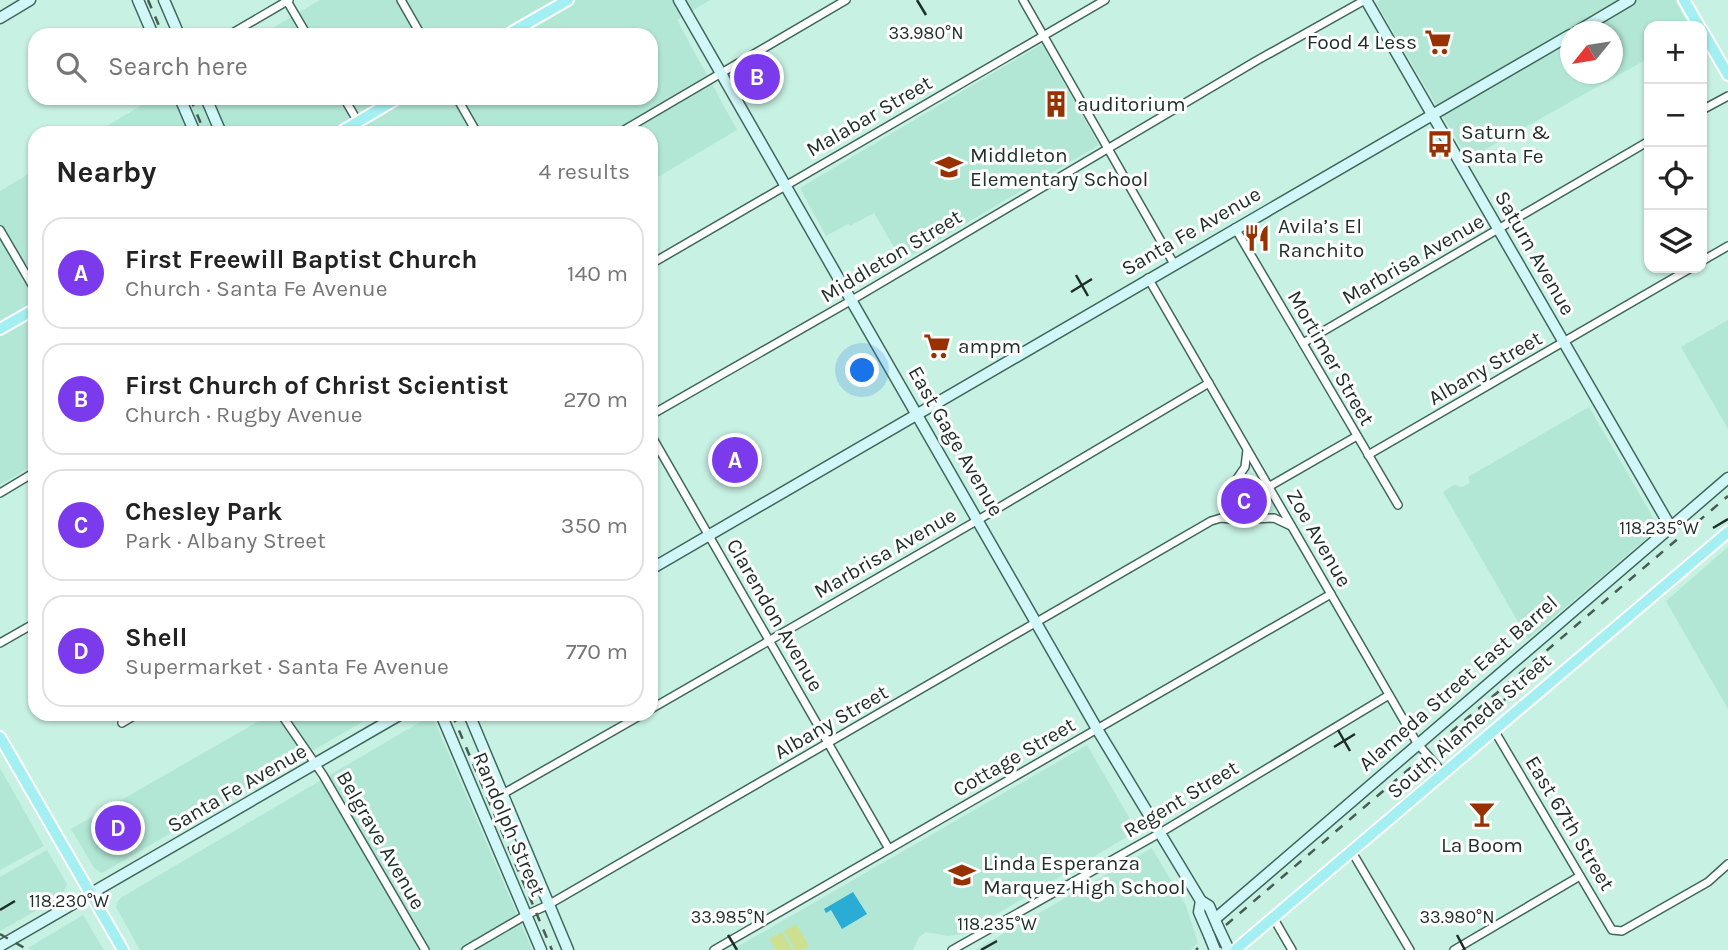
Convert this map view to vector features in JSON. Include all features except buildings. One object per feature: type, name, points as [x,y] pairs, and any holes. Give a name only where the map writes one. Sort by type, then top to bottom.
[{"type":"main road","points":[[0,18],[30,0]]},
{"type":"main road","points":[[138,0],[150,28]]},
{"type":"main road","points":[[164,0],[176,28]]},
{"type":"main road","points":[[519,28],[568,0]]},
{"type":"main road","name":"East Gage Avenue","points":[[679,0],[1097,729],[1201,901],[1209,906],[1229,949]]},
{"type":"main road","name":"Saturn Avenue","points":[[1366,0],[1670,526]]},
{"type":"main road","points":[[1595,21],[1630,0]]},
{"type":"main road","points":[[1684,0],[1697,21]]},
{"type":"main road","points":[[1707,38],[1728,75]]},
{"type":"main road","name":"Santa Fe Avenue","points":[[658,565],[1560,40]]},
{"type":"main road","points":[[183,105],[192,126]]},
{"type":"main road","points":[[209,105],[218,126]]},
{"type":"main road","points":[[351,126],[386,105]]},
{"type":"main road","points":[[0,329],[28,313]]},
{"type":"main road","name":"Alameda Street East Barrel","points":[[1217,923],[1417,743],[1728,478]]},
{"type":"main road","name":"South Alameda Street","points":[[1229,949],[1274,919],[1728,532]]},
{"type":"main road","name":"Santa Fe Avenue","points":[[0,947],[389,721]]},
{"type":"main road","name":"Randolph Street","points":[[444,721],[541,950]]},
{"type":"main road","name":"Randolph Street","points":[[472,721],[568,950]]},
{"type":"main road","points":[[0,737],[123,950]]},
{"type":"main road","name":"East Gage Avenue","points":[[1201,901],[1199,912],[1215,950]]},
{"type":"street","points":[[401,0],[417,28]]},
{"type":"street","points":[[631,126],[846,0]]},
{"type":"street","points":[[1023,0],[1174,264]]},
{"type":"street","name":"Malabar Street","points":[[658,260],[1105,0]]},
{"type":"street","name":"Middleton Street","points":[[658,411],[852,300],[1108,147],[1366,0]]},
{"type":"street","points":[[241,28],[288,1],[303,28]]},
{"type":"street","points":[[1707,107],[1728,96]]},
{"type":"street","points":[[348,105],[358,122]]},
{"type":"street","points":[[461,105],[473,126]]},
{"type":"street","name":"Marbrisa Avenue","points":[[1303,343],[1644,144]]},
{"type":"street","name":"Mortimer Street","points":[[1235,228],[1398,505]]},
{"type":"street","points":[[0,230],[28,278]]},
{"type":"street","points":[[1707,258],[1728,246]]},
{"type":"street","name":"Albany Street","points":[[1368,455],[1683,273]]},
{"type":"street","name":"Zoe Avenue","points":[[1148,278],[1247,449],[1266,489],[1292,526],[1417,743],[1444,774]]},
{"type":"street","name":"Marbrisa Avenue","points":[[658,705],[1209,383]]},
{"type":"street","points":[[1266,489],[1357,436]]},
{"type":"street","name":"Clarendon Avenue","points":[[658,447],[889,849]]},
{"type":"street","points":[[1211,521],[1245,467],[1247,449]]},
{"type":"street","points":[[0,493],[28,476]]},
{"type":"street","points":[[1236,482],[1251,481],[1266,489]]},
{"type":"street","points":[[1256,518],[1265,506],[1266,489]]},
{"type":"street","points":[[1225,496],[1227,510],[1239,520]]},
{"type":"street","name":"Albany Street","points":[[466,950],[1211,521],[1221,518],[1248,521],[1274,518],[1292,526]]},
{"type":"street","name":"Cottage Street","points":[[714,950],[1331,594]]},
{"type":"street","points":[[0,643],[28,627]]},
{"type":"street","name":"Regent Street","points":[[952,950],[1160,833],[1389,695]]},
{"type":"street","name":"Belgrave Avenue","points":[[286,721],[316,765],[425,950]]},
{"type":"street","points":[[501,795],[631,721]]},
{"type":"street","name":"East 67th Street","points":[[1494,730],[1610,927],[1617,932],[1708,882],[1728,864]]},
{"type":"street","points":[[1352,852],[1410,950]]},
{"type":"street","points":[[1454,950],[1580,876]]},
{"type":"street","points":[[1274,919],[1292,950]]},
{"type":"shaded area","points":[[320,0],[710,0],[677,20],[737,130],[658,177],[658,126],[107,126],[142,105],[658,105],[658,28],[273,28]]},
{"type":"shaded area","points":[[1381,0],[1675,0],[1686,21],[1644,21],[1644,61],[1623,73],[1623,21],[1560,21],[1560,84],[1602,84],[1468,159],[1376,3]]},
{"type":"shaded area","name":"Middleton Elementary School","points":[[1042,44],[1099,145],[902,261],[874,213],[826,236],[800,188]]},
{"type":"shaded area","points":[[28,174],[28,468],[0,485],[0,191]]},
{"type":"shaded area","points":[[1728,320],[1728,429],[1681,347]]},
{"type":"shaded area","points":[[1589,407],[1659,528],[1528,639],[1443,492],[1454,485],[1462,487],[1470,483],[1468,477]]},
{"type":"shaded area","points":[[1728,547],[1728,709],[1666,601]]},
{"type":"shaded area","points":[[259,721],[364,721],[102,873],[94,868],[71,829]]},
{"type":"shaded area","points":[[422,721],[433,721],[532,950],[140,950],[116,907],[122,897]]},
{"type":"shaded area","name":"Linda Esperanza Marquez High School","points":[[1087,745],[1137,831],[963,934],[947,936],[926,932],[919,937],[913,950],[732,950]]},
{"type":"shaded area","points":[[0,768],[44,846],[0,870]]},
{"type":"shaded area","points":[[1152,848],[1186,906],[1198,943],[1190,950],[975,950]]},
{"type":"shaded area","points":[[47,850],[67,884],[62,896],[0,931],[0,877]]},
{"type":"shaded area","points":[[83,915],[104,950],[28,948]]},
{"type":"green space","points":[[1245,483],[1257,488],[1262,500],[1257,512],[1245,517],[1233,512],[1228,500],[1233,488]]},
{"type":"green space","points":[[796,924],[809,946],[802,950],[795,950],[784,931]]},
{"type":"green space","points":[[782,932],[792,950],[776,950],[769,939]]},
{"type":"water","points":[[853,892],[867,914],[842,929],[831,910],[826,913],[824,909]]},
{"type":"railway","points":[[148,0],[160,28]]},
{"type":"railway","points":[[193,105],[202,126]]},
{"type":"railway","points":[[1437,744],[1728,496]]},
{"type":"railway","points":[[1444,752],[1534,674]]},
{"type":"railway","points":[[455,721],[552,950]]},
{"type":"railway","points":[[1226,925],[1416,763]]},
{"type":"railway","points":[[0,934],[28,950]]},
{"type":"place","name":"Food 4 Less","points":[[1438,42]]},
{"type":"place","name":"First Church of Christ Scientist","points":[[757,77]]},
{"type":"place","name":"auditorium","points":[[1056,104]]},
{"type":"place","name":"Saturn & Santa Fe","points":[[1440,144]]},
{"type":"place","name":"Middleton Elementary School","points":[[949,167]]},
{"type":"place","name":"Avila’s El Ranchito","points":[[1257,238]]},
{"type":"place","name":"ampm","points":[[937,346]]},
{"type":"place","name":"First Freewill Baptist Church","points":[[735,460]]},
{"type":"place","name":"Chesley Park","points":[[1244,501]]},
{"type":"place","name":"La Boom","points":[[1482,814]]},
{"type":"place","name":"Shell","points":[[118,828]]},
{"type":"place","name":"Linda Esperanza Marquez High School","points":[[962,875]]}]
